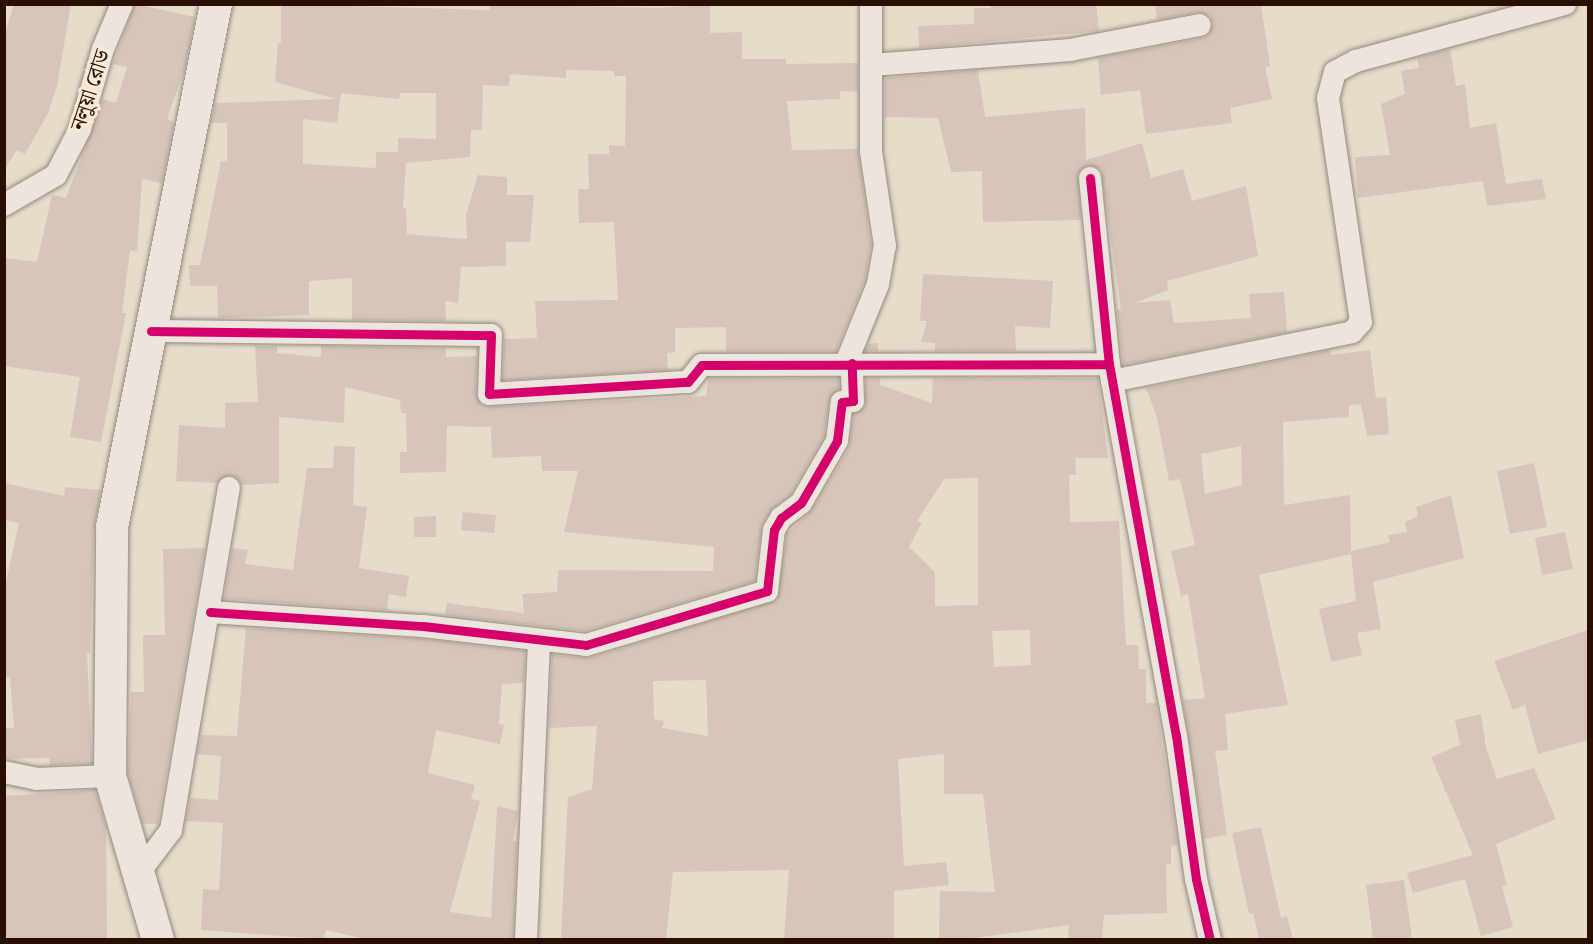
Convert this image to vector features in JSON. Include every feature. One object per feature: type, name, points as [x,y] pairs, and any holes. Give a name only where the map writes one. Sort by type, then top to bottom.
[{"type":"main road","points":[[158,939],[110,776],[112,526],[216,4]]},
{"type":"street","name":"নলুয়া রোড","points":[[4,205],[56,175],[80,129],[103,49],[122,4]]},
{"type":"street","points":[[210,612],[423,626],[586,645],[767,591],[774,530],[781,518],[801,503],[837,441],[842,402],[853,401],[849,363],[878,284],[885,246],[872,151],[870,4]]},
{"type":"street","points":[[151,331],[491,335],[489,394],[688,382],[702,365],[849,363],[1111,372],[1352,332],[1361,322],[1328,98],[1335,72],[1356,60],[1565,4]]},
{"type":"street","points":[[871,65],[1070,50],[1200,25]]},
{"type":"street","points":[[1090,178],[1111,372],[1176,735],[1196,879],[1210,939]]},
{"type":"street","points":[[140,872],[171,830],[210,612],[229,488]]},
{"type":"street","points":[[526,939],[539,640]]},
{"type":"street","points":[[4,772],[36,779],[110,776]]},
{"type":"building","points":[[14,4],[71,4],[57,86],[48,113],[25,154],[17,150],[4,170],[4,36]]},
{"type":"building","points":[[135,4],[195,17],[184,71],[167,119],[174,122],[162,183],[142,179],[137,251],[130,250],[122,313],[126,313],[101,442],[70,437],[80,377],[4,366],[4,258],[37,262],[52,195],[66,198],[103,99],[116,103],[127,67],[113,64]]},
{"type":"building","points":[[281,4],[489,10],[490,4],[660,8],[710,4],[710,33],[742,32],[742,59],[786,59],[786,64],[858,63],[858,92],[840,91],[840,99],[787,101],[792,150],[858,149],[871,246],[865,280],[836,351],[726,351],[726,327],[675,328],[675,352],[667,353],[668,370],[503,380],[504,339],[537,338],[535,301],[618,300],[614,222],[579,223],[578,189],[589,189],[588,154],[609,154],[609,145],[625,146],[626,76],[614,76],[614,71],[566,70],[566,78],[510,74],[509,86],[483,85],[482,130],[471,130],[470,157],[406,163],[403,208],[406,208],[407,234],[467,239],[466,215],[478,175],[507,177],[507,195],[534,195],[530,242],[506,242],[506,266],[461,267],[458,303],[445,301],[446,321],[352,320],[352,278],[309,281],[309,315],[218,318],[217,286],[190,286],[189,265],[200,265],[221,161],[227,162],[227,123],[211,123],[215,103],[336,99],[275,82],[278,43],[281,43]],"holes":[[[341,93],[399,99],[400,93],[436,93],[436,139],[398,138],[398,152],[376,152],[376,168],[303,164],[303,119],[337,123]]]},
{"type":"building","points":[[991,4],[1096,4],[1099,31],[919,48],[918,26],[974,24],[974,8],[991,8]]},
{"type":"building","points":[[1155,4],[1261,4],[1270,66],[1265,67],[1272,99],[1230,108],[1232,123],[1146,134],[1140,90],[1101,95],[1098,58],[1203,38],[1209,35],[1213,23],[1210,16],[1198,12],[1157,20]]},
{"type":"building","points":[[1450,49],[1456,86],[1465,84],[1470,128],[1496,123],[1506,184],[1542,179],[1546,199],[1487,206],[1483,181],[1358,198],[1355,157],[1390,155],[1381,104],[1405,94],[1401,71],[1419,68],[1417,58]]},
{"type":"building","points":[[978,70],[985,117],[1085,108],[1086,160],[1142,143],[1151,178],[1183,169],[1192,201],[1246,186],[1258,256],[1167,281],[1168,290],[1134,303],[1170,300],[1174,323],[1251,318],[1249,294],[1284,292],[1287,332],[1123,365],[1117,310],[1121,309],[1101,170],[1088,165],[1078,173],[1081,220],[983,222],[982,171],[951,172],[938,118],[885,117],[885,78]]},
{"type":"building","points":[[923,274],[1053,281],[1050,328],[1015,326],[1016,351],[935,351],[935,343],[921,342],[927,321],[920,321]]},
{"type":"building","points":[[878,343],[878,351],[865,351],[868,344]]},
{"type":"building","points":[[255,346],[277,346],[277,353],[321,357],[321,346],[446,348],[446,357],[477,356],[476,394],[482,406],[489,407],[706,396],[708,378],[839,378],[839,389],[829,400],[824,437],[791,494],[773,508],[762,524],[755,581],[585,631],[445,615],[447,603],[524,613],[522,594],[557,592],[558,570],[713,571],[714,547],[564,532],[578,471],[542,471],[541,456],[492,458],[491,427],[447,426],[446,472],[400,473],[400,452],[407,452],[406,413],[401,413],[400,400],[345,387],[344,423],[279,417],[279,483],[242,485],[231,475],[217,483],[176,481],[179,425],[225,428],[225,403],[258,402]]},
{"type":"building","points":[[1330,350],[1331,355],[1370,350],[1376,398],[1386,397],[1389,434],[1367,436],[1361,404],[1349,405],[1349,417],[1283,422],[1284,505],[1350,495],[1351,551],[1390,542],[1388,535],[1407,532],[1405,522],[1418,516],[1416,507],[1451,495],[1464,558],[1373,582],[1381,629],[1357,633],[1362,655],[1331,662],[1319,609],[1356,601],[1351,554],[1259,575],[1288,705],[1225,714],[1228,750],[1215,751],[1227,835],[1204,839],[1183,700],[1205,698],[1188,594],[1181,596],[1171,551],[1195,545],[1180,479],[1169,481],[1157,418],[1146,388]],"holes":[[[1241,446],[1242,485],[1205,494],[1201,454]]]},
{"type":"building","points":[[866,378],[880,378],[880,385],[932,403],[933,378],[1098,378],[1108,458],[1075,458],[1076,475],[1069,475],[1070,522],[1119,521],[1126,645],[1138,645],[1139,669],[1146,669],[1146,703],[1156,703],[1178,845],[1171,846],[1171,864],[1166,865],[1167,913],[1104,915],[1102,939],[1068,939],[1069,925],[967,939],[939,939],[940,891],[995,892],[983,794],[944,794],[944,754],[898,759],[904,866],[946,862],[949,885],[894,891],[894,939],[784,939],[789,870],[673,872],[666,939],[561,939],[568,797],[592,789],[597,726],[549,728],[552,655],[590,658],[777,600],[787,534],[812,510],[849,448],[854,414],[865,407]],"holes":[[[978,478],[978,605],[935,606],[935,572],[909,547],[922,522],[917,521],[944,479]],[[1030,630],[1031,665],[994,667],[992,631]],[[706,680],[708,736],[662,728],[664,721],[654,719],[653,681]]]},
{"type":"building","points":[[334,446],[355,447],[353,505],[367,507],[359,568],[409,576],[406,597],[389,594],[387,610],[224,599],[232,548],[248,550],[245,564],[293,570],[307,468],[333,468]]},
{"type":"building","points":[[1534,463],[1547,527],[1510,534],[1497,471]]},
{"type":"building","points":[[4,483],[64,496],[65,487],[101,490],[94,527],[90,653],[87,653],[92,763],[50,765],[49,758],[4,759],[4,728],[14,728],[10,677],[4,677],[4,591],[19,523],[4,520]]},
{"type":"building","points":[[463,512],[496,515],[494,533],[461,530]]},
{"type":"building","points":[[436,516],[436,537],[414,537],[414,517]]},
{"type":"building","points":[[1565,532],[1573,569],[1542,575],[1535,538]]},
{"type":"building","points":[[205,548],[158,824],[143,824],[128,773],[131,692],[144,692],[143,635],[165,635],[163,549]]},
{"type":"building","points":[[246,628],[422,639],[525,651],[524,683],[502,684],[499,724],[504,725],[500,744],[436,730],[428,773],[475,785],[471,799],[480,801],[450,912],[491,918],[497,806],[518,811],[513,841],[517,841],[513,939],[365,939],[326,930],[324,939],[201,930],[203,889],[219,890],[223,823],[186,821],[190,798],[218,800],[221,756],[197,754],[201,735],[237,736]]},
{"type":"building","points":[[1588,630],[1588,740],[1538,754],[1525,705],[1513,710],[1494,661]]},
{"type":"building","points":[[1481,714],[1486,748],[1497,779],[1534,768],[1556,819],[1496,844],[1507,885],[1502,887],[1513,927],[1481,936],[1465,879],[1413,893],[1407,873],[1473,855],[1431,757],[1460,745],[1455,720]]},
{"type":"building","points":[[95,790],[106,828],[107,939],[4,939],[4,796]]},
{"type":"building","points":[[1261,827],[1281,918],[1287,916],[1293,939],[1259,939],[1253,913],[1249,914],[1232,833]]},
{"type":"building","points":[[1404,880],[1412,939],[1373,939],[1366,885]]},
{"type":"cycle path","points":[[1090,178],[1109,364],[1176,735],[1196,879],[1210,940]]},
{"type":"cycle path","points":[[151,331],[491,335],[489,394],[688,382],[702,365],[1109,364]]},
{"type":"cycle path","points":[[210,612],[423,626],[586,645],[767,591],[774,530],[781,518],[801,503],[837,441],[842,402],[853,401],[852,363]]}]
